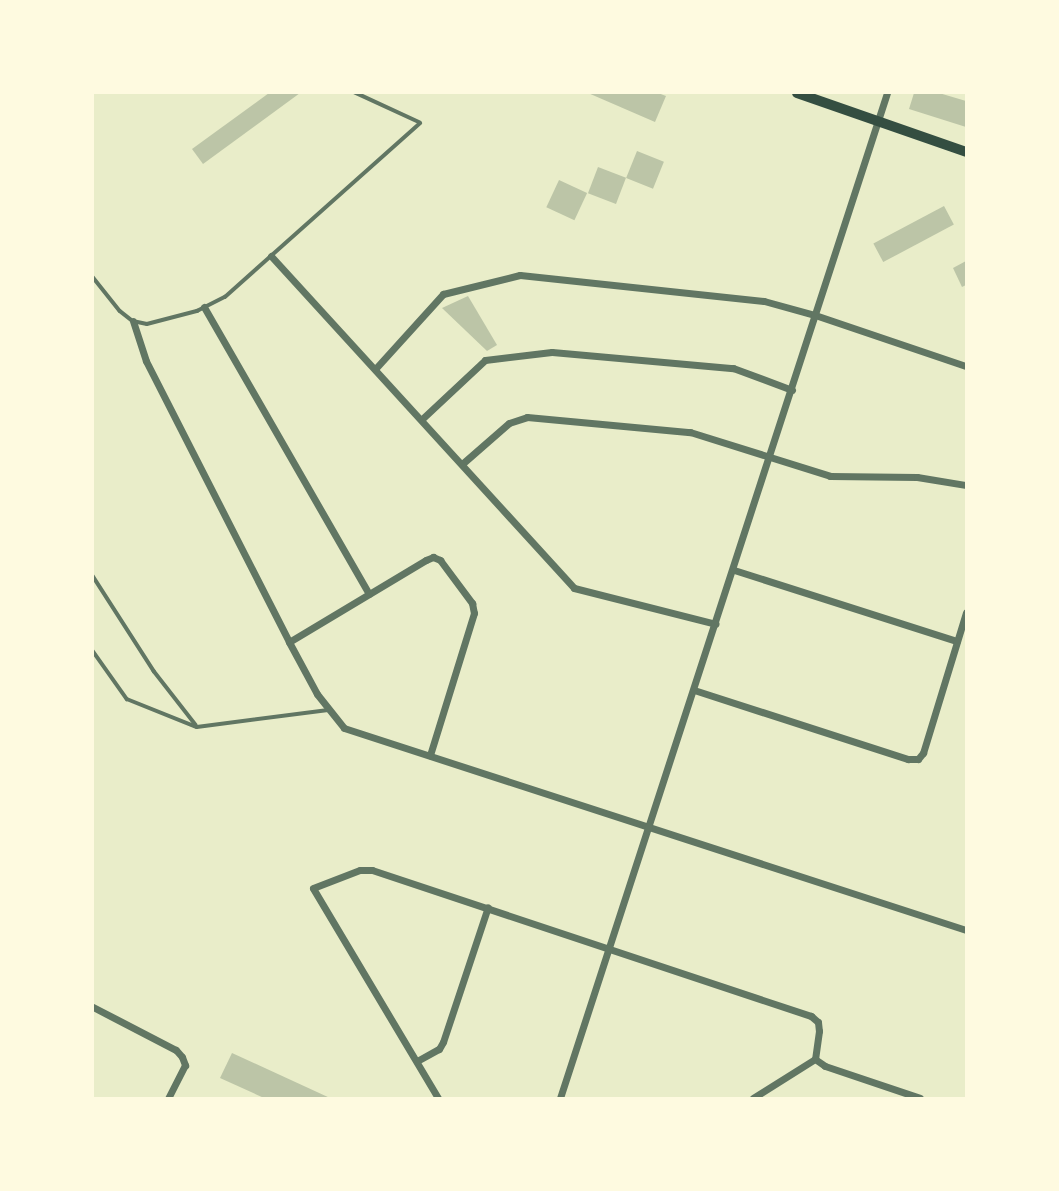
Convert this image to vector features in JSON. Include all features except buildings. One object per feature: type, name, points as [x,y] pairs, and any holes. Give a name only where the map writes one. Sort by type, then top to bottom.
[{"type":"main road","points":[[797,93],[966,152]]},
{"type":"street","points":[[560,1098],[887,93]]},
{"type":"street","points":[[271,256],[574,588],[716,624]]},
{"type":"street","points":[[376,368],[443,294],[520,275],[764,302],[815,315],[966,366]]},
{"type":"street","points":[[204,307],[369,594]]},
{"type":"street","points":[[133,321],[146,361],[289,642],[317,694],[344,728],[966,930]]},
{"type":"street","points":[[422,419],[485,360],[552,352],[733,368],[792,390]]},
{"type":"street","points":[[462,464],[509,423],[527,417],[690,432],[830,476],[917,477],[966,485]]},
{"type":"street","points":[[289,642],[433,558],[440,560],[472,603],[474,613],[430,755]]},
{"type":"street","points":[[734,570],[957,641]]},
{"type":"street","points":[[694,690],[908,759],[918,759],[923,753],[966,612]]},
{"type":"street","points":[[438,1098],[313,888],[359,870],[372,870],[609,947],[811,1016],[818,1022],[816,1059]]},
{"type":"street","points":[[416,1061],[439,1049],[443,1042],[488,908]]},
{"type":"street","points":[[93,1007],[176,1050],[182,1056],[184,1065],[168,1098]]},
{"type":"street","points":[[753,1098],[816,1059]]},
{"type":"street","points":[[816,1059],[825,1066],[920,1098]]},
{"type":"lane","points":[[93,277],[133,321],[164,321],[225,297],[421,123],[355,93]]},
{"type":"lane","points":[[93,576],[153,671],[197,727]]},
{"type":"lane","points":[[93,651],[127,699],[197,727],[330,710]]}]
